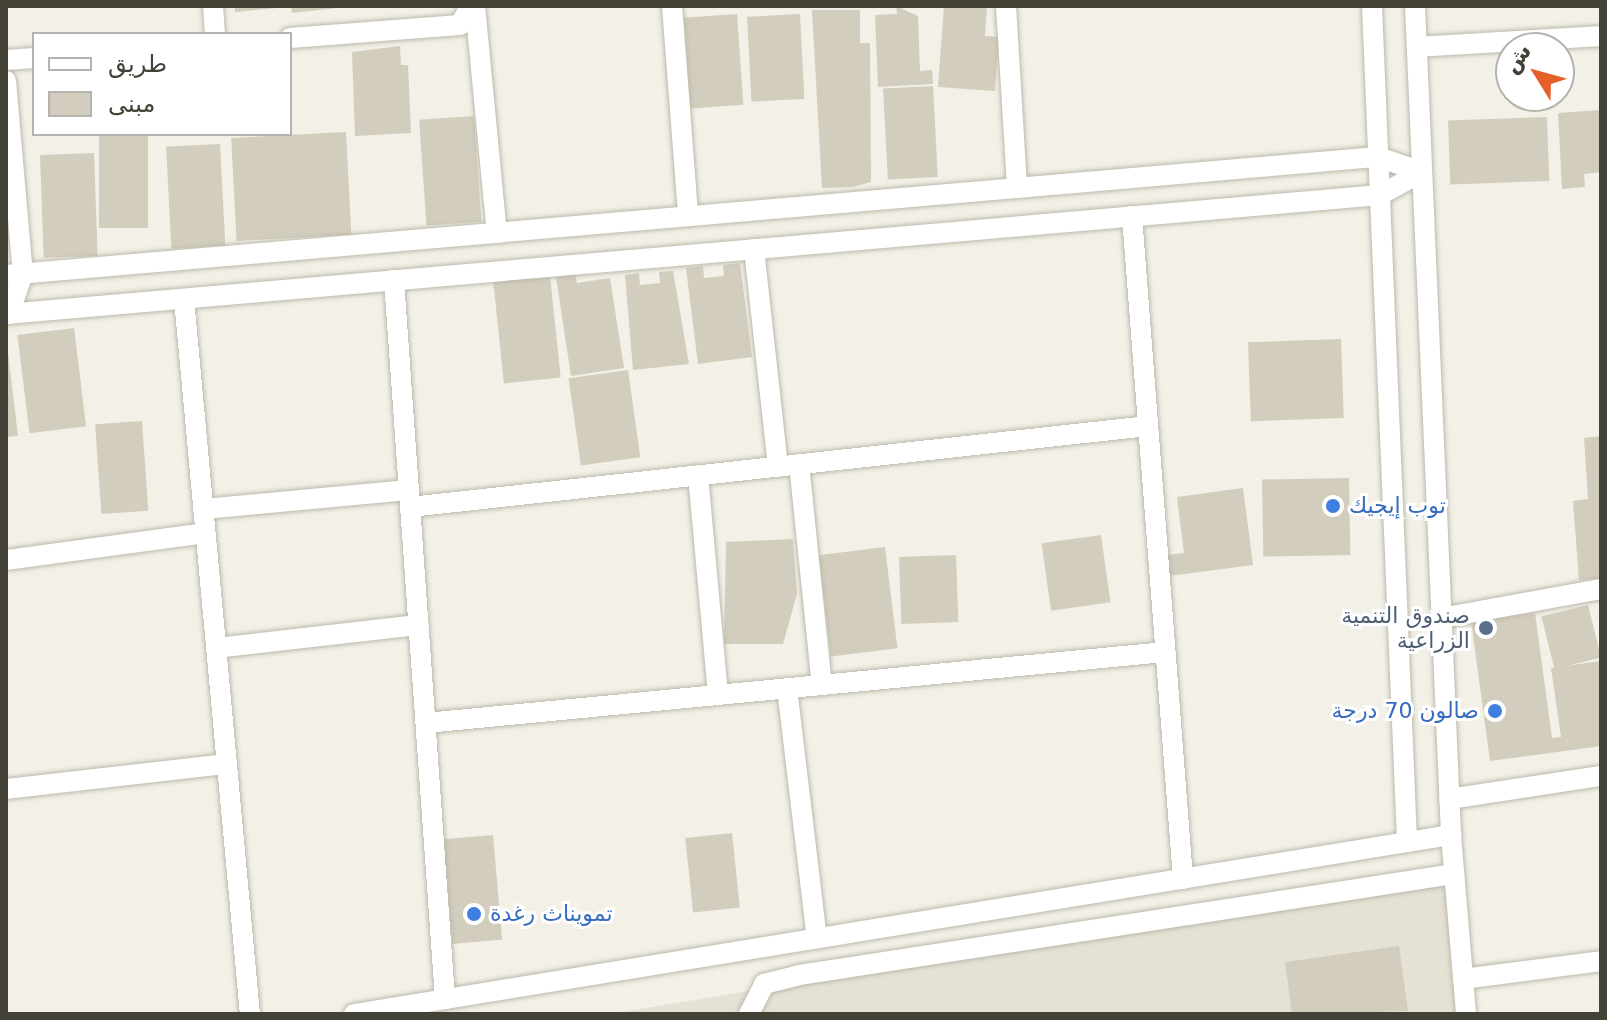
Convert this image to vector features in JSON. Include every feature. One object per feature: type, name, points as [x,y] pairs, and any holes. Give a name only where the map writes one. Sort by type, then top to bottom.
[{"type":"street","points":[[213,6],[215,32]]},
{"type":"street","points":[[292,38],[459,15],[472,6],[497,233]]},
{"type":"street","points":[[672,6],[688,216]]},
{"type":"street","points":[[1006,6],[1017,188]]},
{"type":"street","points":[[1372,6],[1407,842]]},
{"type":"street","points":[[1415,6],[1449,799],[1466,1014]]},
{"type":"street","points":[[1417,47],[1601,36]]},
{"type":"street","points":[[6,60],[32,58]]},
{"type":"street","points":[[6,81],[14,274],[7,312],[1380,195],[1422,172]]},
{"type":"street","points":[[14,274],[1378,157],[1422,172]]},
{"type":"street","points":[[1132,216],[1183,879]]},
{"type":"street","points":[[754,249],[778,467]]},
{"type":"street","points":[[394,280],[445,999]]},
{"type":"street","points":[[184,299],[250,1014]]},
{"type":"street","points":[[203,509],[410,499],[698,475],[1148,426]]},
{"type":"street","points":[[799,464],[822,685]]},
{"type":"street","points":[[698,475],[718,695]]},
{"type":"street","points":[[6,560],[205,533]]},
{"type":"street","points":[[1441,618],[1601,589]]},
{"type":"street","points":[[216,648],[419,625]]},
{"type":"street","points":[[426,723],[1165,652]]},
{"type":"street","points":[[787,688],[817,938]]},
{"type":"street","points":[[6,789],[226,764]]},
{"type":"street","points":[[1449,799],[1601,776]]},
{"type":"street","points":[[354,1014],[1451,835]]},
{"type":"street","points":[[749,1014],[764,984],[799,975],[1454,874]]},
{"type":"street","points":[[1463,979],[1601,961]]},
{"type":"shaded area","points":[[1454,874],[1466,1014],[610,1014]]},
{"type":"building","points":[[235,6],[277,6],[277,8],[235,12]]},
{"type":"building","points":[[291,6],[337,6],[337,8],[292,13]]},
{"type":"building","points":[[896,6],[918,16],[920,71],[932,70],[933,84],[878,87],[875,15],[897,14]]},
{"type":"building","points":[[944,6],[987,6],[985,36],[999,37],[995,91],[938,87]]},
{"type":"building","points":[[812,10],[860,10],[860,43],[870,43],[871,182],[853,187],[822,188]]},
{"type":"building","points":[[737,14],[743,105],[690,108],[684,18]]},
{"type":"building","points":[[800,14],[804,99],[752,102],[747,17]]},
{"type":"building","points":[[400,46],[401,65],[408,65],[411,133],[355,136],[352,52]]},
{"type":"building","points":[[933,86],[938,177],[888,179],[883,89]]},
{"type":"building","points":[[1601,110],[1601,172],[1584,174],[1585,187],[1562,189],[1558,113]]},
{"type":"building","points":[[474,116],[481,222],[427,226],[419,120]]},
{"type":"building","points":[[1547,117],[1549,181],[1450,184],[1448,120]]},
{"type":"building","points":[[346,132],[351,235],[237,241],[231,138]]},
{"type":"building","points":[[99,136],[148,136],[148,228],[99,228]]},
{"type":"building","points":[[220,144],[225,246],[171,249],[166,147]]},
{"type":"building","points":[[94,153],[98,256],[44,258],[40,155]]},
{"type":"building","points":[[740,263],[752,357],[698,364],[686,268],[703,266],[704,278],[724,276],[723,265]]},
{"type":"building","points":[[673,271],[689,364],[633,370],[625,275],[639,273],[640,285],[660,283],[659,272]]},
{"type":"building","points":[[575,274],[577,283],[610,278],[624,368],[571,376],[556,277]]},
{"type":"building","points":[[550,276],[561,377],[504,383],[493,282]]},
{"type":"building","points":[[74,328],[86,426],[29,433],[17,335]]},
{"type":"building","points":[[6,336],[18,436],[6,437]]},
{"type":"building","points":[[1341,339],[1344,418],[1251,421],[1248,342]]},
{"type":"building","points":[[628,370],[640,457],[581,465],[569,378]]},
{"type":"building","points":[[142,421],[148,511],[101,514],[95,424]]},
{"type":"building","points":[[1601,436],[1601,579],[1579,580],[1573,501],[1588,499],[1584,438]]},
{"type":"building","points":[[1349,478],[1350,555],[1263,557],[1262,480]]},
{"type":"building","points":[[1243,488],[1253,565],[1169,576],[1167,555],[1184,553],[1177,497]]},
{"type":"building","points":[[1101,535],[1110,602],[1051,611],[1042,543]]},
{"type":"building","points":[[793,539],[797,594],[783,644],[724,644],[726,542]]},
{"type":"building","points":[[885,547],[897,648],[831,656],[818,555]]},
{"type":"building","points":[[956,555],[958,622],[901,624],[899,557]]},
{"type":"building","points":[[1588,605],[1601,657],[1554,669],[1541,617]]},
{"type":"building","points":[[1535,613],[1552,738],[1561,737],[1551,668],[1601,661],[1601,746],[1490,761],[1471,621]]},
{"type":"building","points":[[732,833],[740,908],[693,913],[685,838]]},
{"type":"building","points":[[493,835],[502,940],[452,944],[443,839]]},
{"type":"building","points":[[1399,946],[1408,1011],[1292,1014],[1285,962]]},
{"type":"place","name":"توب إيجيك","points":[[1333,506]]},
{"type":"place","name":"صندوق التنمية الزراعية","points":[[1486,628]]},
{"type":"place","name":"صالون 70 درجة","points":[[1495,711]]},
{"type":"place","name":"تمويناث رغدة","points":[[474,914]]}]
